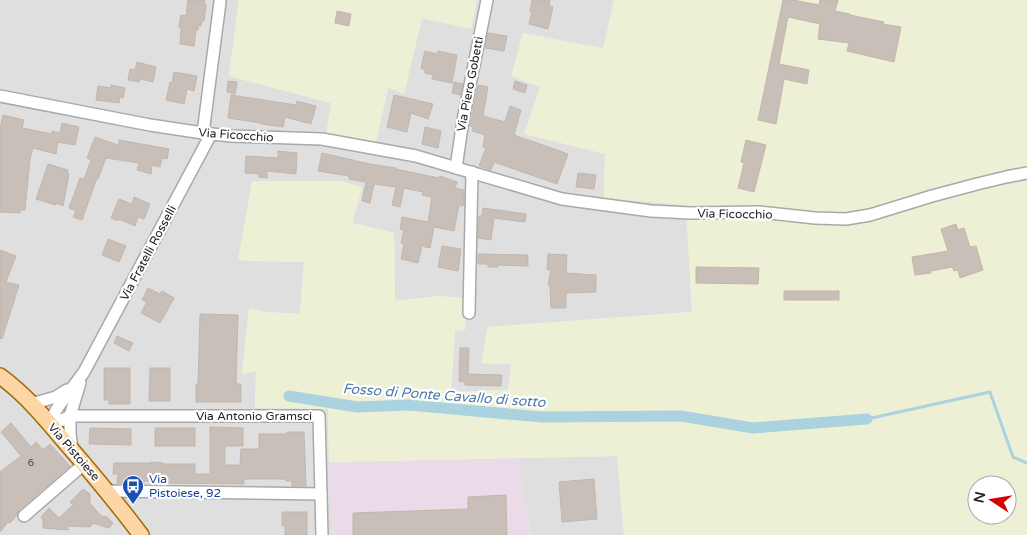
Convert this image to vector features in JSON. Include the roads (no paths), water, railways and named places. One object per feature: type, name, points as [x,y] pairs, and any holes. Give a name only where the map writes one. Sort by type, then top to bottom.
[{"type":"main road","name":"Via Pistoiese","points":[[0,376],[15,387],[49,423],[107,491],[141,535]]},
{"type":"street","name":"Via Piero Gobetti","points":[[456,168],[463,120],[487,0]]},
{"type":"street","points":[[207,134],[220,2]]},
{"type":"street","name":"Via Ficocchio","points":[[0,96],[207,134],[322,139],[416,156],[554,198],[651,211],[690,213],[760,212],[799,217],[846,219],[1027,173]]},
{"type":"street","name":"Via Fratelli Rosselli","points":[[49,423],[58,407],[84,372],[207,134]]},
{"type":"street","points":[[469,313],[472,172]]},
{"type":"street","name":"Via Fratelli Rosselli","points":[[31,404],[56,397],[69,389],[84,372]]},
{"type":"street","name":"Via Fratelli Rosselli","points":[[72,449],[70,416],[84,372]]},
{"type":"street","points":[[49,423],[58,422],[70,416]]},
{"type":"street","name":"Via Antonio Gramsci","points":[[70,416],[319,416],[322,535]]},
{"type":"street","points":[[24,516],[84,464]]},
{"type":"street","points":[[107,491],[321,494]]},
{"type":"waterway","points":[[867,419],[990,392],[1013,457],[1027,463]]},
{"type":"waterway","name":"Fosso di Ponte Cavallo di sotto","points":[[289,396],[357,407],[409,405],[542,417],[681,416],[753,428],[867,419]]},
{"type":"place","name":"Via Pistoiese, 92","points":[[133,505]]}]
